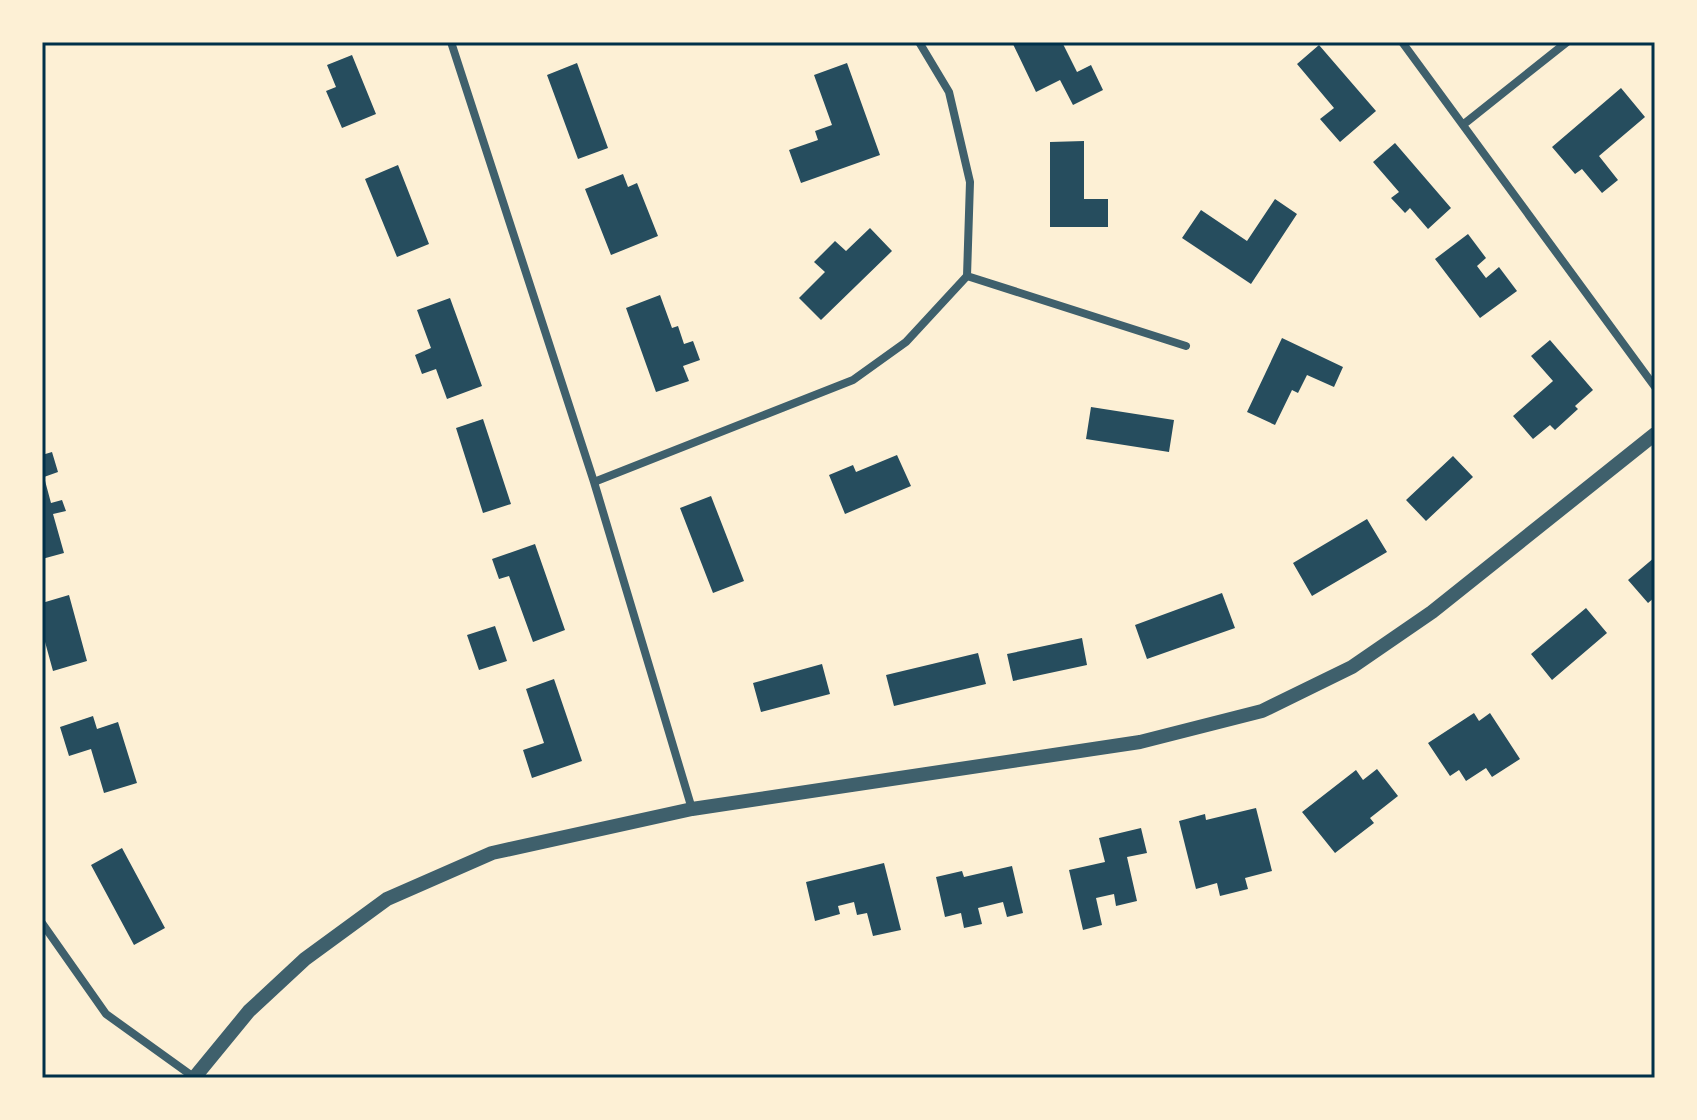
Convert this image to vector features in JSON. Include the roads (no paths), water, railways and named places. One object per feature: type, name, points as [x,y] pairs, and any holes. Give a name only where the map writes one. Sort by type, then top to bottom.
[{"type":"street","points":[[451,42],[594,482],[692,809]]},
{"type":"street","points":[[594,482],[853,380],[906,342],[967,276],[970,182],[949,92],[919,42]]},
{"type":"street","points":[[1402,42],[1655,387]]},
{"type":"street","points":[[1464,124],[1567,42]]},
{"type":"street","points":[[967,276],[1186,346]]},
{"type":"street","points":[[42,923],[106,1014],[195,1078],[249,1011],[305,959],[387,899],[492,853],[692,809],[1140,742],[1262,711],[1352,667],[1432,612],[1655,434]]}]
